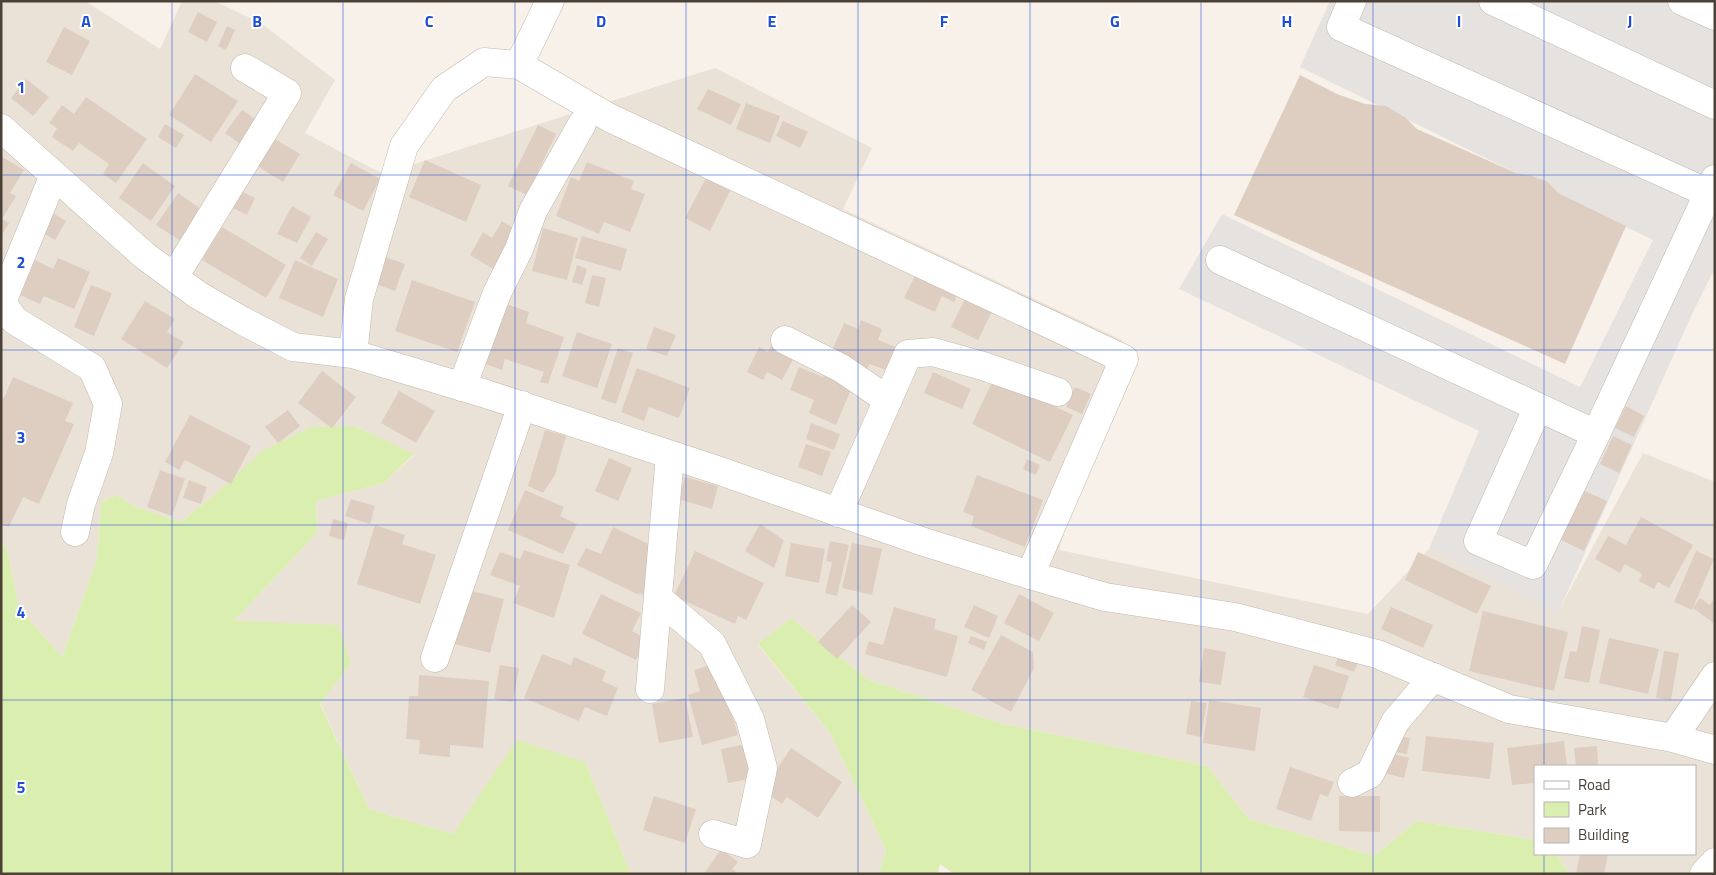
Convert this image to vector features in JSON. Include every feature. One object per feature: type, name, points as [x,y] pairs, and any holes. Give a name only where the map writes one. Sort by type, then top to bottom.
[{"type":"street","points":[[519,65],[550,1]]},
{"type":"street","points":[[1352,1],[1341,27],[1711,186],[1533,565],[1478,541],[1538,407]]},
{"type":"street","points":[[1493,1],[1715,105]]},
{"type":"street","points":[[1682,1],[1715,16]]},
{"type":"street","points":[[353,354],[359,299],[404,146],[444,89],[484,62],[519,65],[610,118],[1124,359],[1030,575]]},
{"type":"street","points":[[174,277],[287,92],[245,68]]},
{"type":"street","points":[[462,387],[497,293],[520,249],[533,211],[582,124]]},
{"type":"street","points":[[1,128],[145,256],[198,295],[293,348],[353,354],[522,405],[838,513],[1030,575],[1105,597],[1235,617],[1377,654],[1509,708],[1673,738],[1715,750]]},
{"type":"street","points":[[54,175],[2,302],[14,320],[92,368],[108,404],[99,453],[81,504],[75,532]]},
{"type":"street","points":[[1220,260],[1596,434]]},
{"type":"street","points":[[785,340],[841,368],[888,400]]},
{"type":"street","points":[[838,513],[908,354],[933,352],[983,366],[1058,392]]},
{"type":"street","points":[[435,658],[522,405]]},
{"type":"street","points":[[650,689],[670,455]]},
{"type":"street","points":[[658,598],[712,644],[750,719],[763,768],[747,844],[714,834]]},
{"type":"street","points":[[1673,738],[1715,676]]},
{"type":"street","points":[[1352,783],[1370,774],[1395,722],[1433,677]]},
{"type":"street","points":[[1704,874],[1715,862]]},
{"type":"shaded area","points":[[1,1],[85,1],[160,49],[182,1],[214,1],[261,23],[335,80],[305,133],[383,174],[715,68],[872,148],[843,209],[1122,340],[1059,550],[1368,614],[1429,549],[1558,612],[1643,453],[1715,482],[1715,874],[1569,874],[1558,855],[1696,855],[1696,765],[1534,765],[1534,840],[1417,821],[1374,856],[1249,819],[1207,766],[999,723],[869,680],[791,618],[758,645],[830,733],[886,850],[879,874],[631,874],[585,762],[453,834],[369,809],[320,703],[351,663],[234,621],[317,533],[316,501],[384,483],[414,455],[355,426],[219,491],[181,522],[134,506],[116,495],[101,502],[97,560],[62,657],[19,608],[7,548],[1,542]]},
{"type":"shaded area","points":[[1330,1],[1715,1],[1715,268],[1692,314],[1558,613],[1429,549],[1479,431],[1179,289],[1222,214],[1580,387],[1653,240],[1300,67]]},
{"type":"green space","points":[[355,426],[414,454],[384,483],[316,501],[317,533],[234,621],[338,625],[351,663],[320,704],[369,809],[453,834],[517,740],[585,762],[631,874],[1,874],[1,542],[7,548],[19,608],[62,657],[97,560],[101,502],[116,495],[134,506],[181,522],[219,491],[262,451],[311,427]]},
{"type":"green space","points":[[791,618],[869,680],[999,723],[1207,766],[1249,819],[1374,856],[1417,821],[1534,840],[1534,855],[1558,855],[1569,874],[954,874],[940,864],[938,874],[879,874],[886,850],[830,733],[758,644]]},
{"type":"building","points":[[198,12],[217,22],[207,42],[188,32]]},
{"type":"building","points":[[227,26],[235,30],[226,50],[218,46]]},
{"type":"building","points":[[64,27],[90,41],[72,75],[46,62]]},
{"type":"building","points":[[195,74],[238,101],[211,142],[169,115]]},
{"type":"building","points":[[1300,75],[1337,94],[1365,104],[1386,106],[1406,118],[1417,129],[1516,173],[1548,182],[1558,193],[1626,226],[1565,364],[1234,215]]},
{"type":"building","points":[[26,79],[49,97],[33,116],[11,98]]},
{"type":"building","points":[[708,89],[741,104],[731,125],[697,109]]},
{"type":"building","points":[[86,97],[147,139],[116,183],[103,174],[109,164],[79,143],[73,151],[52,137],[57,128],[49,123],[62,105],[74,114]]},
{"type":"building","points":[[746,103],[780,116],[770,143],[736,129]]},
{"type":"building","points":[[242,110],[256,120],[239,143],[225,133]]},
{"type":"building","points":[[783,121],[808,132],[800,148],[776,136]]},
{"type":"building","points":[[165,124],[184,135],[176,148],[158,137]]},
{"type":"building","points":[[538,125],[556,134],[527,195],[508,186]]},
{"type":"building","points":[[270,136],[300,154],[283,182],[254,164]]},
{"type":"building","points":[[1,156],[24,170],[10,193],[16,196],[2,219],[9,223],[1,236]]},
{"type":"building","points":[[425,160],[481,185],[466,222],[409,197]]},
{"type":"building","points":[[587,162],[634,181],[631,189],[645,194],[630,232],[604,222],[599,234],[556,216],[571,177],[579,181]]},
{"type":"building","points":[[143,163],[175,186],[151,221],[119,198]]},
{"type":"building","points":[[351,163],[380,179],[363,211],[333,195]]},
{"type":"building","points":[[706,178],[730,191],[710,231],[685,218]]},
{"type":"building","points":[[241,191],[255,198],[247,215],[233,208]]},
{"type":"building","points":[[178,193],[205,212],[184,243],[156,225]]},
{"type":"building","points":[[292,206],[311,217],[297,243],[277,234]]},
{"type":"building","points":[[51,212],[66,221],[55,240],[40,231]]},
{"type":"building","points":[[502,221],[518,231],[495,270],[470,255],[483,232],[492,238]]},
{"type":"building","points":[[222,227],[286,265],[266,298],[202,260]]},
{"type":"building","points":[[543,228],[578,238],[567,280],[532,271]]},
{"type":"building","points":[[316,232],[328,239],[312,266],[300,258]]},
{"type":"building","points":[[582,236],[627,249],[621,271],[575,258]]},
{"type":"building","points":[[383,256],[405,264],[395,291],[373,283]]},
{"type":"building","points":[[58,258],[90,272],[74,309],[44,296],[40,304],[20,295],[35,260],[53,269]]},
{"type":"building","points":[[295,260],[338,279],[323,317],[279,298]]},
{"type":"building","points":[[577,265],[587,269],[582,285],[572,282]]},
{"type":"building","points":[[917,272],[959,291],[954,302],[942,296],[935,312],[904,298]]},
{"type":"building","points":[[592,275],[606,278],[599,307],[585,303]]},
{"type":"building","points":[[412,280],[475,302],[457,352],[395,331]]},
{"type":"building","points":[[91,285],[112,293],[94,336],[74,327]]},
{"type":"building","points":[[967,295],[994,307],[978,340],[951,327]]},
{"type":"building","points":[[145,301],[175,319],[167,332],[184,342],[167,368],[121,339]]},
{"type":"building","points":[[501,302],[529,312],[526,323],[564,337],[548,384],[540,382],[544,372],[505,359],[502,370],[480,362]]},
{"type":"building","points":[[861,320],[882,329],[878,340],[896,347],[886,370],[869,364],[864,377],[831,353],[844,323],[858,329]]},
{"type":"building","points":[[654,327],[676,335],[667,356],[646,349]]},
{"type":"building","points":[[577,332],[612,344],[597,388],[562,376]]},
{"type":"building","points":[[772,344],[795,356],[782,380],[767,372],[763,380],[747,372],[759,347],[768,352]]},
{"type":"building","points":[[618,348],[633,353],[616,404],[601,399]]},
{"type":"building","points":[[799,367],[823,377],[825,370],[854,382],[836,425],[809,413],[814,400],[790,390]]},
{"type":"building","points":[[637,368],[690,388],[679,418],[649,407],[644,421],[621,412]]},
{"type":"building","points":[[322,371],[356,397],[332,428],[298,403]]},
{"type":"building","points":[[933,372],[971,389],[962,409],[924,393]]},
{"type":"building","points":[[13,377],[73,403],[65,421],[74,424],[39,504],[23,497],[9,527],[1,524],[1,396],[4,398]]},
{"type":"building","points":[[994,378],[1073,415],[1050,462],[972,424]]},
{"type":"building","points":[[1075,387],[1091,394],[1082,414],[1066,407]]},
{"type":"building","points":[[399,391],[435,411],[416,443],[381,423]]},
{"type":"building","points":[[1626,406],[1644,416],[1634,437],[1615,428]]},
{"type":"building","points":[[288,410],[300,426],[278,443],[265,427]]},
{"type":"building","points":[[190,415],[251,446],[231,484],[185,460],[179,470],[165,462]]},
{"type":"building","points":[[811,423],[840,434],[834,450],[806,439]]},
{"type":"building","points":[[545,430],[566,436],[555,475],[543,493],[528,486]]},
{"type":"building","points":[[1613,436],[1632,445],[1619,473],[1600,464]]},
{"type":"building","points":[[806,444],[831,452],[822,476],[798,467]]},
{"type":"building","points":[[609,458],[632,468],[618,501],[595,491]]},
{"type":"building","points":[[1027,459],[1040,465],[1036,475],[1023,469]]},
{"type":"building","points":[[160,470],[185,479],[172,516],[147,507]]},
{"type":"building","points":[[977,475],[1043,500],[1025,547],[971,526],[974,516],[963,512]]},
{"type":"building","points":[[685,477],[718,486],[712,509],[678,499]]},
{"type":"building","points":[[189,480],[207,487],[201,504],[183,498]]},
{"type":"building","points":[[1578,488],[1607,501],[1584,551],[1555,537]]},
{"type":"building","points":[[525,490],[564,507],[560,516],[577,524],[563,554],[508,530]]},
{"type":"building","points":[[351,499],[375,506],[370,524],[345,516]]},
{"type":"building","points":[[1641,517],[1693,545],[1669,588],[1658,582],[1654,589],[1639,581],[1642,574],[1625,564],[1620,573],[1595,559],[1608,536],[1626,545]]},
{"type":"building","points":[[333,519],[348,523],[344,540],[329,536]]},
{"type":"building","points":[[760,524],[784,540],[774,568],[745,551]]},
{"type":"building","points":[[375,525],[405,535],[402,544],[436,555],[420,604],[357,584]]},
{"type":"building","points":[[613,527],[657,548],[651,595],[637,594],[577,565],[586,548],[601,554]]},
{"type":"building","points":[[830,541],[849,545],[837,596],[825,593],[832,562],[826,561]]},
{"type":"building","points":[[791,543],[825,549],[819,583],[785,576]]},
{"type":"building","points":[[852,543],[882,549],[872,595],[842,588]]},
{"type":"building","points":[[524,550],[570,565],[554,618],[513,603],[520,586],[490,575],[500,552],[520,559]]},
{"type":"building","points":[[695,551],[764,583],[746,620],[738,616],[735,624],[674,596]]},
{"type":"building","points":[[1696,551],[1714,559],[1692,610],[1674,602]]},
{"type":"building","points":[[1418,552],[1491,586],[1477,614],[1405,580]]},
{"type":"building","points":[[468,590],[504,599],[490,653],[455,644]]},
{"type":"building","points":[[601,594],[641,613],[632,631],[646,638],[636,660],[582,634]]},
{"type":"building","points":[[1019,594],[1054,613],[1039,641],[1004,623]]},
{"type":"building","points":[[1700,598],[1710,605],[1715,598],[1715,624],[1693,608]]},
{"type":"building","points":[[852,605],[871,622],[837,659],[818,642]]},
{"type":"building","points":[[974,605],[998,616],[989,638],[964,627]]},
{"type":"building","points":[[894,607],[936,619],[934,629],[958,636],[947,677],[865,654],[869,641],[883,645]]},
{"type":"building","points":[[1391,607],[1433,625],[1423,648],[1381,629]]},
{"type":"building","points":[[1483,611],[1568,632],[1554,691],[1469,671]]},
{"type":"building","points":[[1582,626],[1600,630],[1589,683],[1564,678],[1570,651],[1577,652]]},
{"type":"building","points":[[1001,635],[1033,652],[1034,668],[1011,712],[971,690]]},
{"type":"building","points":[[971,636],[987,642],[984,650],[968,643]]},
{"type":"building","points":[[1609,638],[1659,649],[1648,694],[1599,683]]},
{"type":"building","points":[[1204,648],[1226,652],[1221,685],[1199,682]]},
{"type":"building","points":[[1664,651],[1679,653],[1671,700],[1656,698]]},
{"type":"building","points":[[1340,653],[1359,661],[1354,672],[1335,665]]},
{"type":"building","points":[[542,654],[571,665],[574,657],[606,671],[602,681],[618,688],[607,716],[585,707],[579,721],[524,698]]},
{"type":"building","points":[[717,663],[738,735],[702,745],[688,695],[700,691],[694,670]]},
{"type":"building","points":[[500,665],[519,668],[513,702],[494,699]]},
{"type":"building","points":[[1314,665],[1349,676],[1338,709],[1303,697]]},
{"type":"building","points":[[419,675],[489,681],[483,748],[450,745],[450,757],[419,754],[420,740],[406,739],[409,696],[418,696]]},
{"type":"building","points":[[685,698],[693,737],[659,743],[652,704]]},
{"type":"building","points":[[1209,700],[1261,708],[1255,751],[1203,743]]},
{"type":"building","points":[[1191,701],[1207,703],[1201,737],[1186,734]]},
{"type":"building","points":[[1392,735],[1410,738],[1407,754],[1390,751]]},
{"type":"building","points":[[1426,736],[1494,743],[1490,779],[1422,771]]},
{"type":"building","points":[[1564,741],[1567,765],[1534,765],[1534,783],[1512,785],[1507,748]]},
{"type":"building","points":[[747,744],[754,778],[728,783],[721,749]]},
{"type":"building","points":[[1597,746],[1598,765],[1576,765],[1574,748]]},
{"type":"building","points":[[791,748],[842,782],[818,818],[787,797],[782,804],[763,790]]},
{"type":"building","points":[[1389,753],[1409,758],[1404,778],[1384,773]]},
{"type":"building","points":[[1290,767],[1334,782],[1328,797],[1320,794],[1311,821],[1276,809]]},
{"type":"building","points":[[654,796],[696,809],[685,843],[643,830]]},
{"type":"building","points":[[1339,796],[1380,796],[1380,832],[1339,831]]},
{"type":"building","points":[[721,849],[738,862],[732,869],[739,874],[704,874]]},
{"type":"building","points":[[1580,855],[1608,855],[1604,874],[1576,874]]}]
